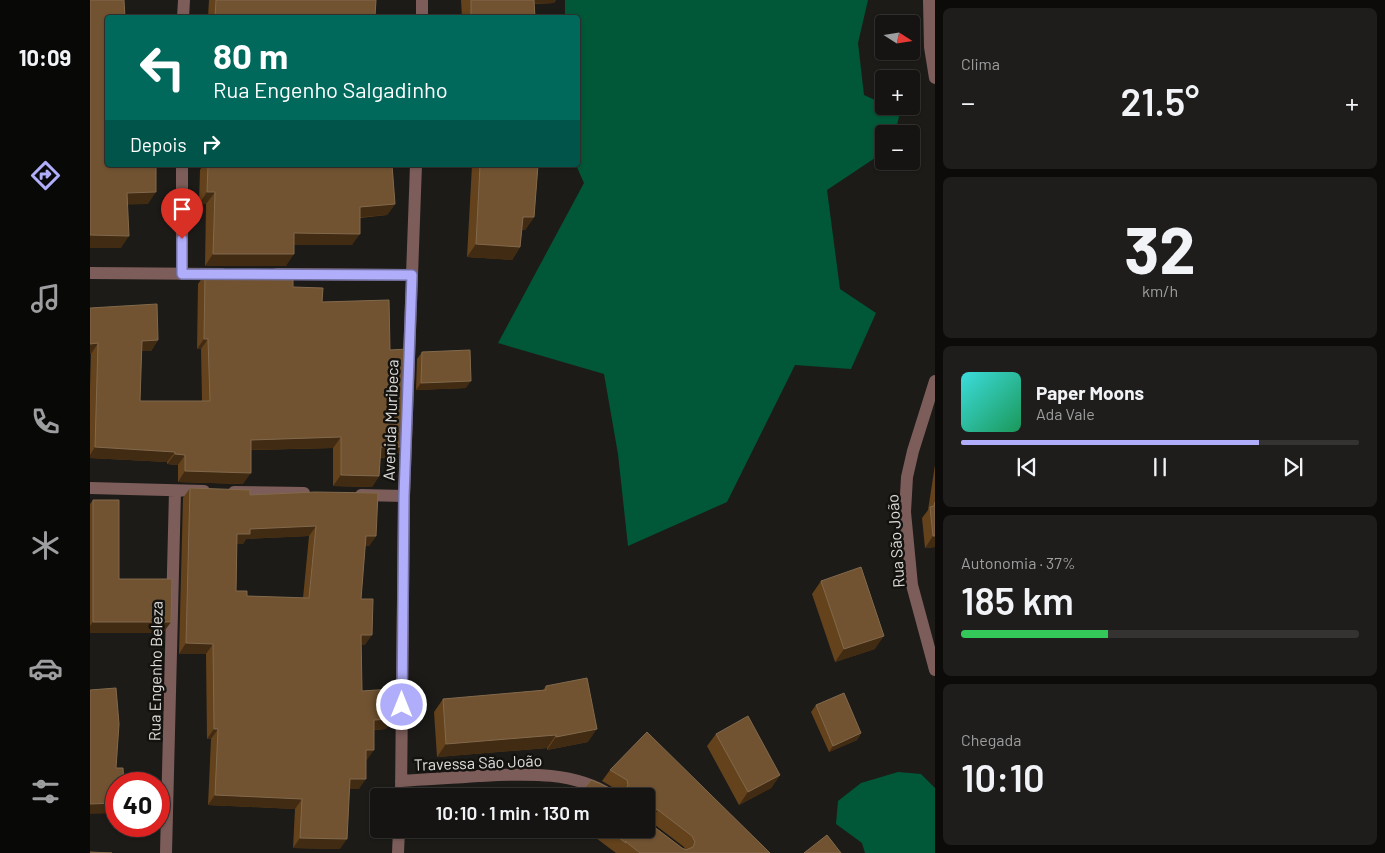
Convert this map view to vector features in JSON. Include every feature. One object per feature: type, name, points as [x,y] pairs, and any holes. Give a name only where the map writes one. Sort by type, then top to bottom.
[{"type":"street","points":[[183,15],[184,0]]},
{"type":"street","points":[[422,0],[422,15]]},
{"type":"street","points":[[929,0],[930,47],[935,78]]},
{"type":"street","points":[[182,167],[182,274]]},
{"type":"street","name":"Avenida Muribeca","points":[[401,788],[404,496],[416,167]]},
{"type":"street","points":[[90,273],[230,274]]},
{"type":"street","points":[[268,274],[412,275]]},
{"type":"street","name":"Rua São João","points":[[935,381],[913,450],[907,477],[906,512],[912,586],[935,670]]},
{"type":"street","points":[[90,488],[314,494]]},
{"type":"street","name":"Rua Engenho Beleza","points":[[166,853],[175,490]]},
{"type":"street","points":[[344,494],[404,496]]},
{"type":"street","name":"Travessa São João","points":[[401,781],[517,774],[551,776],[583,782],[597,788]]},
{"type":"street","points":[[398,853],[399,838]]},
{"type":"green space","points":[[565,0],[868,0],[858,43],[864,95],[875,100],[875,115],[899,115],[897,125],[875,125],[875,158],[827,190],[840,289],[876,313],[851,369],[795,365],[727,502],[628,546],[618,454],[604,374],[498,343],[584,183],[577,167],[580,167],[580,15],[565,15]]},
{"type":"green space","points":[[898,772],[921,774],[935,788],[935,853],[865,853],[862,843],[836,824],[838,801],[861,783]]},
{"type":"building","points":[[90,0],[124,0],[125,15],[105,15],[105,167],[156,167],[156,192],[127,193],[129,236],[90,235]]},
{"type":"building","points":[[216,0],[376,0],[375,15],[215,15]]},
{"type":"building","points":[[471,0],[534,0],[535,15],[471,15]]},
{"type":"building","points":[[208,167],[392,167],[395,204],[360,207],[360,234],[294,233],[294,254],[213,254],[215,192],[207,192]]},
{"type":"building","points":[[480,167],[538,167],[534,217],[523,217],[520,247],[476,244]]},
{"type":"building","points":[[212,271],[293,272],[293,287],[323,288],[322,302],[389,300],[390,350],[408,349],[407,380],[402,380],[403,447],[381,447],[379,476],[341,475],[341,437],[251,440],[251,473],[185,471],[185,455],[175,454],[175,452],[95,447],[98,343],[90,344],[90,308],[157,304],[158,340],[142,341],[140,401],[210,401],[208,339],[204,339],[205,274],[211,274]]},
{"type":"building","points":[[470,350],[471,381],[421,383],[422,352]]},
{"type":"building","points":[[190,488],[250,490],[250,495],[315,492],[378,493],[376,536],[366,536],[361,599],[373,599],[372,635],[361,635],[362,691],[392,689],[393,719],[374,720],[374,750],[366,750],[366,779],[350,779],[347,839],[300,838],[302,799],[215,795],[218,729],[214,729],[213,644],[186,643]],"holes":[[[316,526],[309,598],[247,596],[247,591],[236,591],[237,534],[250,534],[250,529]]]},
{"type":"building","points":[[93,500],[119,500],[119,579],[172,579],[171,622],[93,622]]},
{"type":"building","points":[[935,502],[935,536],[933,536],[930,507],[934,506]]},
{"type":"building","points":[[861,567],[884,636],[844,649],[821,581]]},
{"type":"building","points":[[587,678],[597,729],[556,737],[556,735],[446,744],[443,699],[546,690],[546,686]]},
{"type":"building","points":[[116,688],[119,724],[116,768],[123,768],[123,772],[105,772],[105,803],[90,804],[90,690]]},
{"type":"building","points":[[844,693],[861,733],[833,746],[816,705]]},
{"type":"building","points":[[748,716],[780,775],[748,792],[716,734]]},
{"type":"building","points":[[647,732],[770,853],[640,853],[619,838],[655,838],[655,828],[686,850],[693,847],[695,842],[692,836],[655,810],[655,788],[626,788],[627,780],[610,770]]},
{"type":"building","points":[[591,780],[608,788],[584,788]]},
{"type":"building","points":[[827,835],[841,853],[804,853]]},
{"type":"route","points":[[182,239],[182,274],[412,275],[404,496],[402,705]]}]
